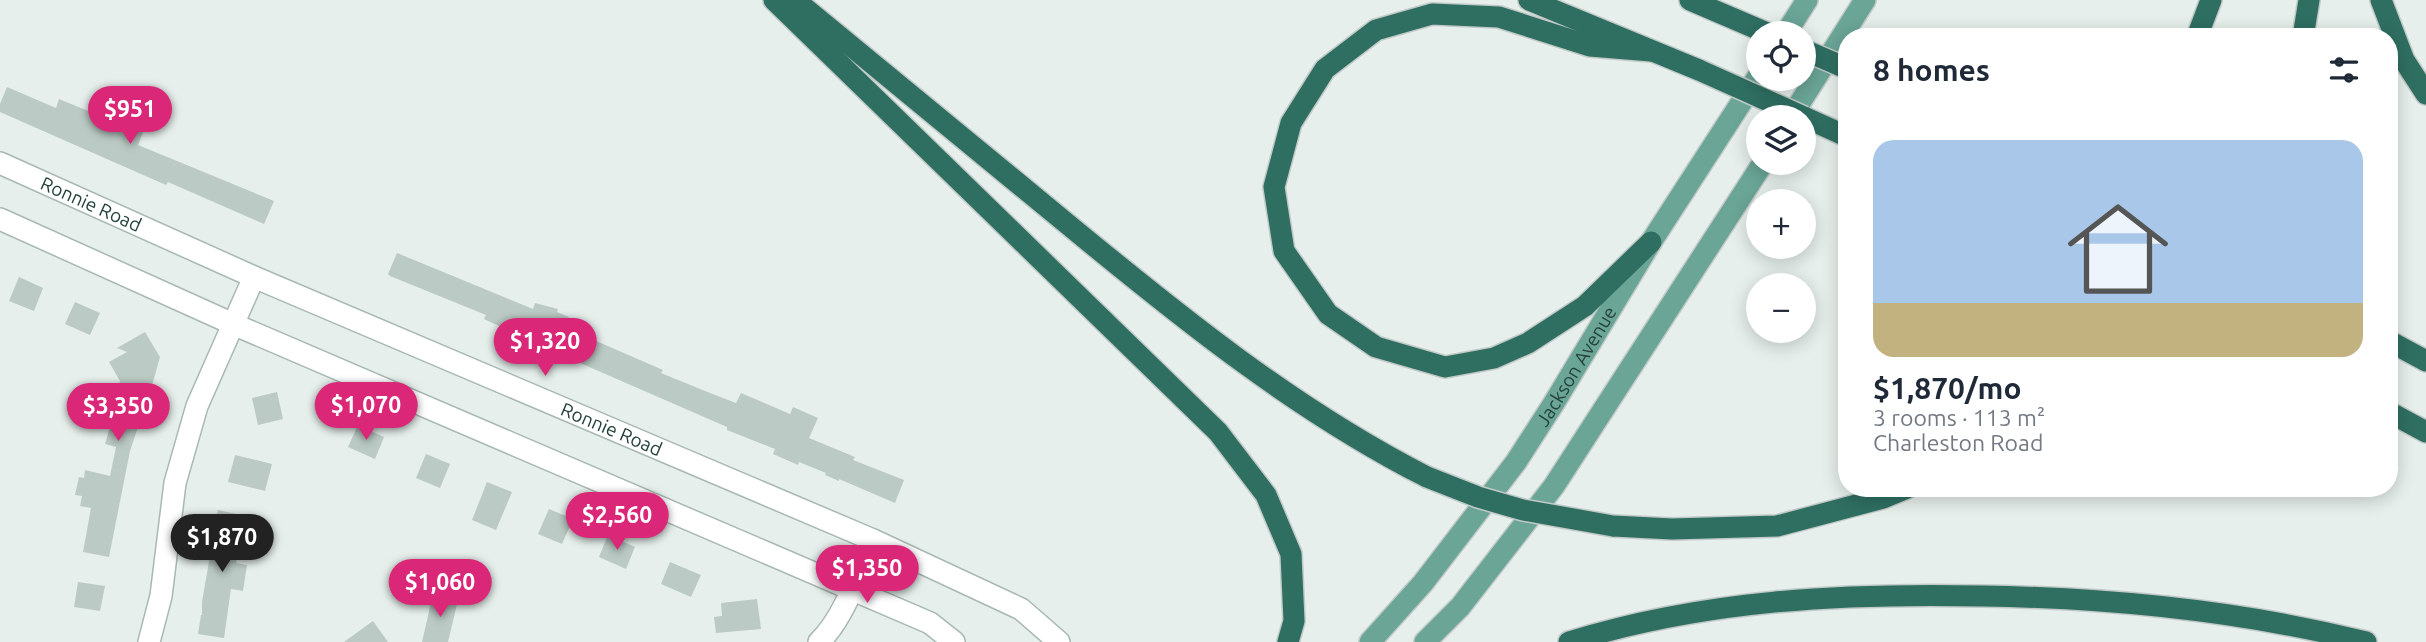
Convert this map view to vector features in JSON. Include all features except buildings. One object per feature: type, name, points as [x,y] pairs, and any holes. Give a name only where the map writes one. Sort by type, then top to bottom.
[{"type":"highway","points":[[774,0],[1218,432],[1265,495],[1291,554],[1294,621],[1288,642]]},
{"type":"highway","points":[[795,0],[1159,299],[1298,402],[1384,455],[1427,477],[1478,497],[1523,510],[1613,526],[1672,529],[1777,526],[1884,497]]},
{"type":"highway","points":[[1528,0],[1777,105]]},
{"type":"highway","points":[[1690,0],[1746,23]]},
{"type":"highway","points":[[2200,28],[2211,0]]},
{"type":"highway","points":[[2304,28],[2309,0]]},
{"type":"highway","points":[[2381,0],[2392,28]]},
{"type":"highway","points":[[1651,51],[1590,46],[1499,17],[1433,14],[1376,30],[1325,69],[1291,123],[1274,187],[1284,250],[1328,314],[1376,347],[1445,367],[1494,358],[1528,343],[1585,306],[1651,242]]},
{"type":"highway","points":[[2398,44],[2404,60],[2426,94]]},
{"type":"highway","points":[[1816,55],[1838,65]]},
{"type":"highway","points":[[1816,122],[1838,132]]},
{"type":"highway","points":[[2398,346],[2426,361]]},
{"type":"highway","points":[[2398,417],[2426,432]]},
{"type":"highway","points":[[1569,642],[1647,621],[1709,609],[1786,600],[1934,595],[2102,601],[2187,610],[2366,642]]},
{"type":"main road","points":[[1794,21],[1807,0]]},
{"type":"main road","points":[[1847,28],[1865,0]]},
{"type":"main road","points":[[1799,105],[1838,43]]},
{"type":"main road","name":"Jackson Avenue","points":[[1370,642],[1423,583],[1516,462],[1555,403],[1651,242],[1749,91]]},
{"type":"main road","points":[[1426,642],[1460,607],[1554,486],[1755,175]]},
{"type":"street","name":"Ronnie Road","points":[[0,163],[254,277],[873,540],[1021,609],[1059,642]]},
{"type":"street","points":[[0,219],[233,324],[930,622],[954,642]]},
{"type":"street","points":[[149,642],[161,596],[175,483],[197,407],[254,277]]},
{"type":"street","points":[[818,642],[826,635],[852,589],[873,540]]}]
